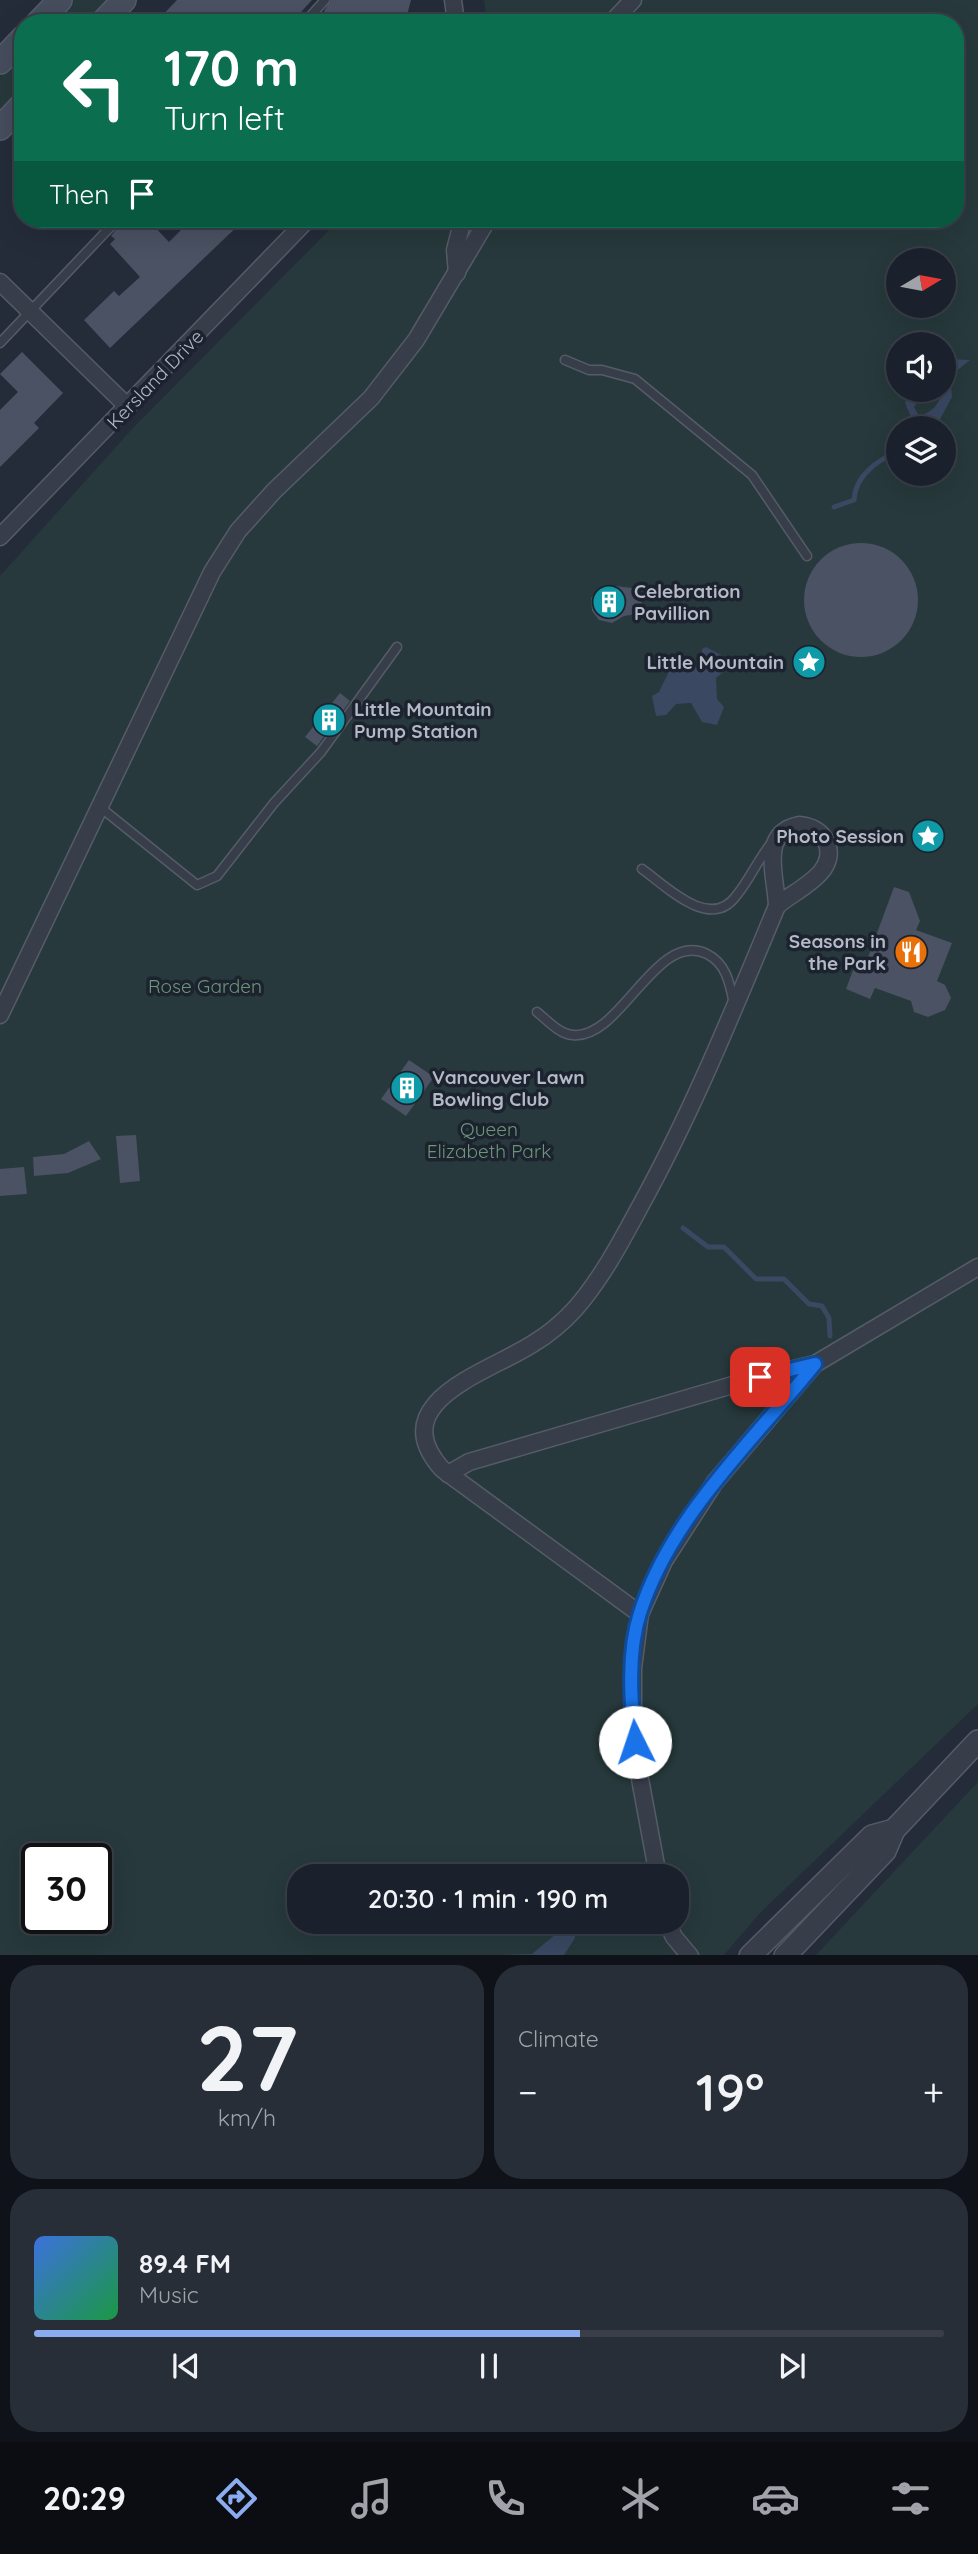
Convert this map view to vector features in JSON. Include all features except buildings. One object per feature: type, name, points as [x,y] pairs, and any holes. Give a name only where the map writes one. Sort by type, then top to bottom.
[{"type":"main road","points":[[47,14],[60,0]]},
{"type":"main road","points":[[111,14],[124,0]]},
{"type":"main road","points":[[0,62],[14,47]]},
{"type":"main road","points":[[0,128],[14,113]]},
{"type":"street","points":[[620,14],[633,0]]},
{"type":"street","name":"Kersland Drive","points":[[0,537],[299,228]]},
{"type":"street","points":[[457,273],[455,250],[461,228]]},
{"type":"street","points":[[0,1015],[212,572],[238,531],[274,491],[371,398],[416,340],[483,228]]},
{"type":"street","points":[[0,282],[128,407]]},
{"type":"street","points":[[640,1614],[447,1474],[428,1454],[422,1439],[424,1424],[432,1405],[452,1388],[534,1343],[554,1329],[588,1293],[671,1151],[735,1008],[777,906],[771,858],[775,839],[789,827],[808,826],[824,837],[829,856],[822,873],[777,906]]},
{"type":"street","points":[[447,1474],[469,1462],[760,1377],[815,1364],[978,1267]]},
{"type":"street","points":[[656,1864],[638,1768],[633,1715],[635,1638],[640,1614],[663,1561],[715,1482],[815,1364]]},
{"type":"street","points":[[785,1955],[885,1851],[894,1830],[978,1741]]},
{"type":"street","points":[[750,1955],[872,1836],[894,1830]]},
{"type":"street","points":[[673,1934],[690,1955]]},
{"type":"lane","points":[[312,14],[325,0]]},
{"type":"lane","points":[[0,343],[109,228]]},
{"type":"lane","points":[[565,360],[589,370],[602,370],[635,379],[752,475],[807,556]]},
{"type":"lane","points":[[100,807],[197,885],[216,876],[274,803],[321,752],[397,647]]},
{"type":"lane","points":[[642,869],[691,905],[718,908],[733,900],[758,859],[775,839]]},
{"type":"lane","points":[[537,1012],[559,1030],[572,1035],[585,1034],[600,1025],[669,958],[685,950],[698,950],[721,965],[729,978],[735,1008]]},
{"type":"green space","points":[[74,0],[111,0],[98,14],[61,14]]},
{"type":"green space","name":"Queen Elizabeth Park","points":[[484,0],[978,0],[978,1704],[759,1914],[724,1955],[0,1955],[0,576],[133,428],[331,228],[964,228],[964,14],[486,14]]},
{"type":"green space","points":[[14,62],[14,101],[0,115],[0,77]]},
{"type":"green space","points":[[978,1782],[978,1955],[816,1955]]},
{"type":"water","points":[[956,359],[970,360],[956,371]]},
{"type":"water","points":[[905,402],[917,402],[914,407],[919,416],[911,416]]},
{"type":"water","points":[[939,402],[949,402],[942,416],[919,416],[928,413]]},
{"type":"water","points":[[706,647],[729,659],[727,669],[716,678],[717,699],[724,707],[717,725],[702,722],[691,703],[676,704],[666,715],[656,716],[652,696],[659,692],[671,667],[684,672],[702,665],[702,649]]},
{"type":"water","points":[[556,1934],[575,1934],[564,1955],[498,1955],[532,1954]]},
{"type":"waterway","points":[[834,507],[854,500],[855,491],[863,476],[886,458]]},
{"type":"waterway","points":[[683,1228],[708,1247],[724,1247],[756,1279],[784,1279],[809,1304],[822,1306],[829,1318],[830,1336]]},
{"type":"place","name":"Celebration Pavillion","points":[[609,602]]},
{"type":"place","name":"Little Mountain","points":[[809,662]]},
{"type":"place","name":"Little Mountain Pump Station","points":[[329,720]]},
{"type":"place","name":"Photo Session","points":[[928,836]]},
{"type":"place","name":"Seasons in the Park","points":[[911,952]]},
{"type":"place","name":"Vancouver Lawn Bowling Club","points":[[407,1088]]},
{"type":"route","points":[[635,1742],[635,1638],[640,1614],[652,1583],[687,1522],[715,1482],[815,1364],[760,1377]]},
{"type":"park label","name":"Rose Garden","points":[[205,986]]}]
